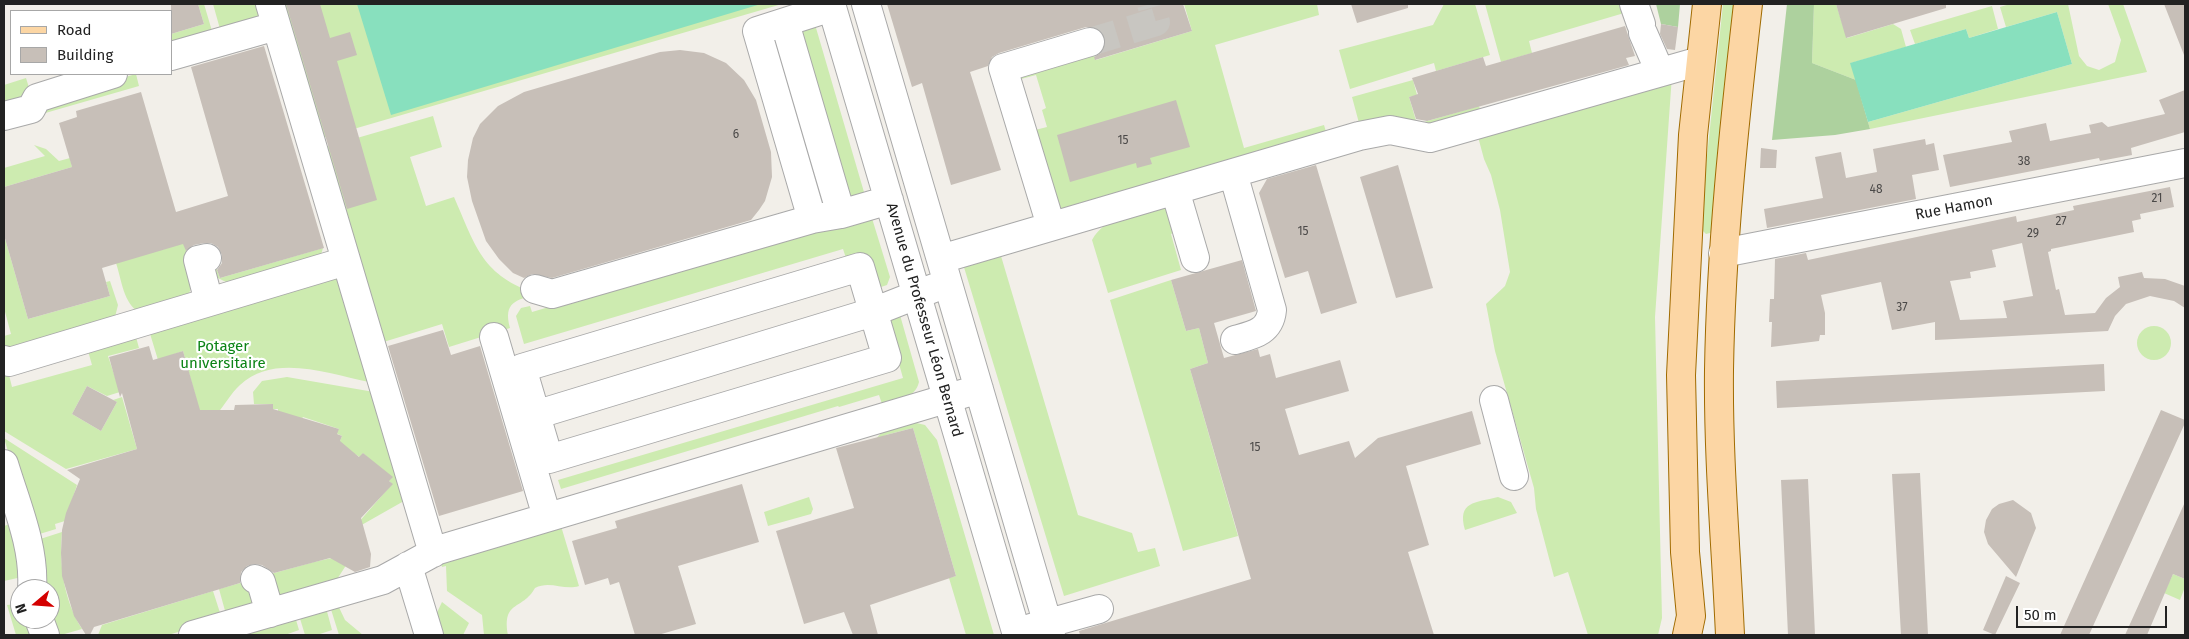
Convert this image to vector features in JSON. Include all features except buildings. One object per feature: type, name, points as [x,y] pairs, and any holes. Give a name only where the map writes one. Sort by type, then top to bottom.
[{"type":"main road","points":[[1686,635],[1691,616],[1685,552],[1681,375],[1693,135],[1707,4]]},
{"type":"main road","points":[[1730,635],[1719,372],[1723,253],[1748,4]]},
{"type":"main road","points":[[1686,259],[1723,253]]},
{"type":"street","points":[[866,4],[1049,630]]},
{"type":"street","points":[[812,218],[756,31],[831,6]]},
{"type":"street","name":"Avenue du Professeur Léon Bernard","points":[[831,6],[1017,634]]},
{"type":"street","points":[[172,56],[273,15],[433,553]]},
{"type":"street","points":[[1639,20],[1660,72]]},
{"type":"street","points":[[784,22],[841,214]]},
{"type":"street","points":[[1051,226],[1003,68],[1090,42]]},
{"type":"street","points":[[536,415],[873,312],[917,295],[944,271],[1051,226],[1359,136],[1390,130],[1430,138],[1700,60]]},
{"type":"street","points":[[4,116],[31,108],[37,98],[110,75]]},
{"type":"street","name":"Rue Hamon","points":[[1723,253],[2185,163]]},
{"type":"street","points":[[1233,173],[1272,310],[1271,320],[1265,328],[1257,334],[1235,340]]},
{"type":"street","points":[[1175,190],[1194,258]]},
{"type":"street","points":[[535,289],[552,294],[812,218],[841,214],[888,200]]},
{"type":"street","points":[[207,258],[198,260],[209,302]]},
{"type":"street","points":[[4,360],[9,362],[346,261]]},
{"type":"street","points":[[860,267],[873,312],[887,358],[548,459],[522,368],[860,267]]},
{"type":"street","points":[[494,337],[547,516]]},
{"type":"street","points":[[193,635],[383,580],[433,553],[547,516],[979,389]]},
{"type":"street","points":[[1494,400],[1514,476]]},
{"type":"street","points":[[4,464],[26,541],[33,570],[33,579]]},
{"type":"street","points":[[408,566],[429,635]]},
{"type":"street","points":[[260,579],[270,613]]},
{"type":"street","points":[[1017,634],[1049,630],[1099,609]]},
{"type":"green space","points":[[198,4],[204,4],[212,31],[172,51],[172,34],[204,24]]},
{"type":"green space","points":[[213,4],[264,4],[269,18],[220,29]]},
{"type":"green space","points":[[276,4],[782,4],[316,140]]},
{"type":"green space","points":[[357,4],[761,4],[391,115]]},
{"type":"green space","points":[[1184,4],[1317,4],[1319,15],[1215,45],[1244,148],[1324,125],[1327,135],[1062,219],[1035,130],[1047,127],[1042,110],[1046,108],[1036,75],[1021,79],[1018,70],[1091,46],[1096,60],[1192,31]]},
{"type":"green space","points":[[1444,4],[1475,4],[1490,55],[1436,71],[1434,63],[1350,89],[1339,50],[1433,25]]},
{"type":"green space","points":[[1485,4],[1629,4],[1631,11],[1529,41],[1532,53],[1501,62]]},
{"type":"green space","points":[[1656,4],[1680,4],[1678,27],[1661,24]]},
{"type":"green space","points":[[1723,4],[1740,4],[1714,232],[1706,234],[1700,228],[1700,223]]},
{"type":"green space","points":[[1787,4],[1814,4],[1812,63],[1856,80],[1870,129],[1835,135],[1772,140]]},
{"type":"green space","points":[[1814,4],[1836,4],[1847,38],[1893,24],[1901,29],[1906,47],[1851,63],[1856,80],[1812,63]]},
{"type":"green space","points":[[2010,4],[2068,4],[2079,56],[2087,66],[2099,70],[2115,62],[2121,40],[2108,4],[2123,4],[2147,72],[1870,129],[1868,122],[2072,64],[2057,12],[2006,27],[2000,7]]},
{"type":"green space","points":[[1992,6],[1998,29],[1969,38],[1966,29],[1915,44],[1910,30]]},
{"type":"green space","points":[[2057,12],[2072,64],[1868,122],[1850,63],[1966,29],[1969,38]]},
{"type":"green space","points":[[814,21],[866,199],[849,202],[797,29]]},
{"type":"green space","points":[[132,75],[136,75],[139,86],[35,116],[44,100]]},
{"type":"green space","points":[[1672,75],[1655,317],[1662,618],[1658,635],[1588,635],[1568,572],[1554,577],[1536,509],[1534,488],[1495,351],[1486,304],[1505,286],[1510,272],[1500,210],[1477,133]]},
{"type":"green space","points":[[26,78],[31,94],[4,111],[4,85]]},
{"type":"green space","points":[[1413,80],[1417,95],[1409,97],[1417,124],[1479,106],[1482,115],[1424,132],[1359,123],[1352,97]]},
{"type":"green space","points":[[433,116],[442,147],[410,157],[426,206],[454,197],[475,245],[483,258],[504,278],[519,287],[538,294],[523,298],[510,307],[508,319],[510,328],[449,347],[442,324],[377,344],[319,149]]},
{"type":"green space","points":[[34,145],[46,149],[59,161],[70,158],[72,167],[4,187],[4,168],[45,156]]},
{"type":"green space","points":[[1161,205],[1168,207],[1175,232],[1171,234],[1181,270],[1108,293],[1092,240],[1098,232],[1113,220]]},
{"type":"green space","points":[[871,215],[890,277],[887,285],[881,287],[877,285],[846,258],[843,249],[524,344],[516,316],[521,308],[530,306],[532,312],[795,235]]},
{"type":"green space","points":[[4,235],[28,319],[110,296],[106,282],[110,281],[118,305],[114,321],[4,357],[4,336],[11,334],[4,308]]},
{"type":"green space","points":[[184,243],[192,276],[191,289],[188,296],[140,313],[134,309],[127,298],[116,263]]},
{"type":"green space","points":[[323,248],[320,258],[234,286],[212,275],[214,261],[220,278]]},
{"type":"green space","points":[[1001,256],[1078,515],[1132,533],[1138,552],[1155,548],[1160,566],[1064,596],[963,264]]},
{"type":"green space","name":"Potager universitaire","points":[[338,275],[369,382],[302,368],[269,370],[254,375],[240,385],[216,415],[200,413],[183,351],[158,360],[148,327]]},
{"type":"green space","points":[[1171,280],[1186,331],[1199,328],[1208,363],[1190,369],[1238,536],[1183,551],[1110,300]]},
{"type":"green space","points":[[900,315],[919,382],[914,392],[905,398],[882,404],[879,395],[561,489],[558,480],[903,378],[888,325],[888,319]]},
{"type":"green space","points":[[2154,326],[2166,331],[2171,343],[2166,355],[2154,360],[2142,355],[2137,343],[2142,331]]},
{"type":"green space","points":[[136,337],[139,348],[108,356],[120,392],[107,396],[87,386],[72,414],[101,431],[117,402],[113,400],[122,397],[137,449],[66,469],[4,431],[4,367],[8,371],[12,387],[92,365],[88,351]]},
{"type":"green space","points":[[287,377],[374,392],[411,497],[351,531],[392,484],[363,453],[361,458],[355,454],[325,478],[342,436],[336,433],[339,429],[303,417],[275,456],[278,409],[271,409],[273,404],[254,404],[253,392],[262,381]]},
{"type":"green space","points":[[912,422],[925,425],[937,440],[994,635],[966,635],[949,578],[956,576],[913,428],[886,435],[871,444],[884,430]]},
{"type":"green space","points":[[4,438],[77,485],[65,521],[55,524],[56,529],[33,536]]},
{"type":"green space","points":[[809,497],[813,509],[811,514],[768,526],[764,512]]},
{"type":"green space","points":[[1498,497],[1511,502],[1517,513],[1465,530],[1463,521],[1466,508],[1475,502]]},
{"type":"green space","points":[[13,523],[22,577],[4,581],[4,526]]},
{"type":"green space","points":[[561,526],[579,586],[546,585],[535,588],[530,595],[510,611],[507,624],[508,635],[484,635],[482,615],[447,591],[446,566],[442,567],[441,563]]},
{"type":"green space","points":[[62,532],[61,557],[64,582],[71,606],[82,629],[61,635],[51,635],[51,629],[60,629],[60,579],[42,579],[34,541]]},
{"type":"green space","points":[[354,553],[332,587],[275,604],[267,575]]},
{"type":"green space","points":[[2173,574],[2185,579],[2185,587],[2180,600],[2164,593]]},
{"type":"green space","points":[[251,580],[260,609],[227,618],[219,589]]},
{"type":"green space","points":[[213,591],[222,619],[168,635],[98,635],[102,625]]},
{"type":"green space","points":[[336,601],[345,620],[363,635],[339,635],[329,603]]},
{"type":"green space","points":[[442,602],[469,623],[463,635],[435,635],[432,623]]},
{"type":"green space","points":[[325,604],[332,630],[317,635],[305,635],[298,612]]},
{"type":"green space","points":[[294,613],[299,630],[285,635],[218,635]]},
{"type":"green space","points":[[14,629],[38,629],[40,635],[16,635]]},
{"type":"tunnel","points":[[1090,42],[1156,22],[1151,4]]}]
